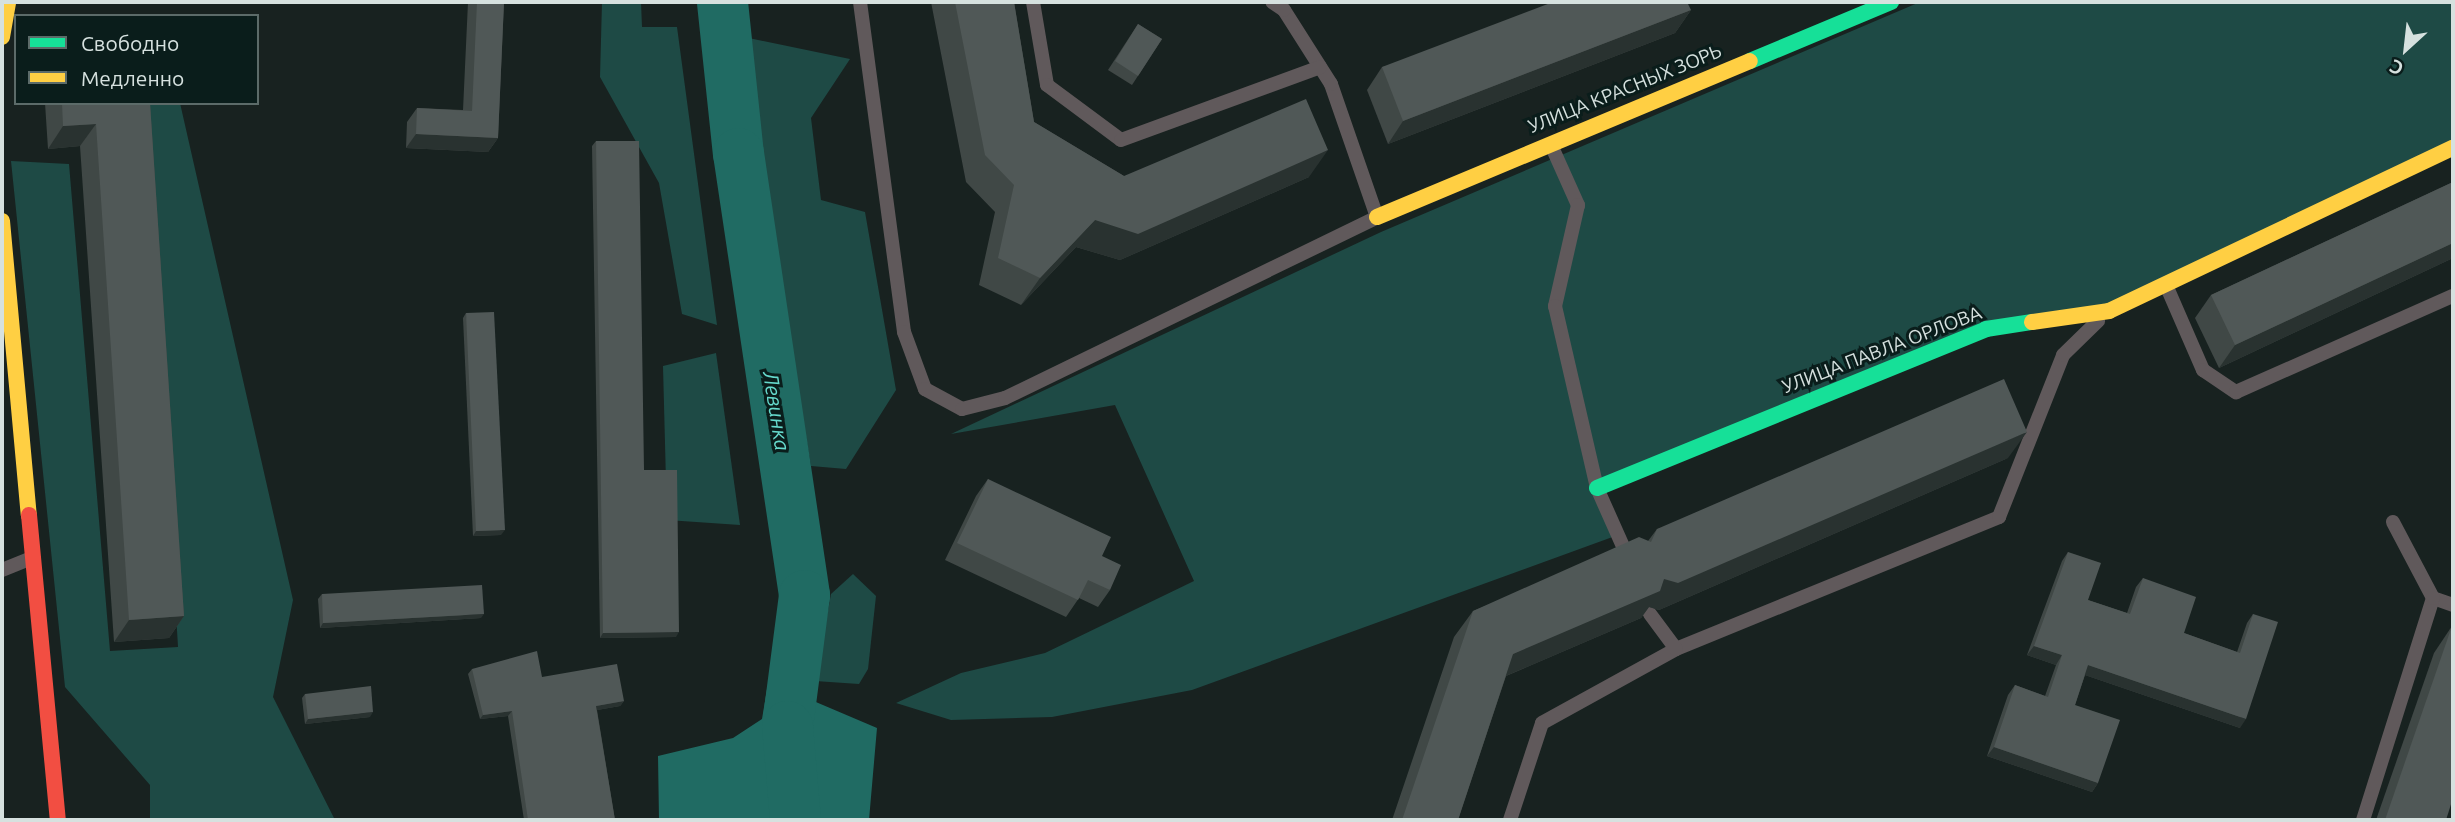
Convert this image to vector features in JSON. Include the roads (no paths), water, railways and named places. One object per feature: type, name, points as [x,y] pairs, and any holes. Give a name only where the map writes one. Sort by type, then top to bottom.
[{"type":"street","points":[[2,37],[8,2]]},
{"type":"street","name":"УЛИЦА КРАСНЫХ ЗОРЬ","points":[[1377,217],[1550,142],[1891,2]]},
{"type":"street","name":"УЛИЦА ПАВЛА ОРЛОВА","points":[[1597,488],[1986,329],[2109,312],[2453,148]]},
{"type":"street","points":[[2,221],[58,820]]},
{"type":"lane","points":[[860,2],[904,332],[925,390],[962,409],[1005,398],[1377,217],[1320,67],[1282,5]]},
{"type":"lane","points":[[1033,2],[1047,85],[1121,141],[1320,67]]},
{"type":"lane","points":[[1550,142],[1578,205],[1555,306],[1597,488],[1629,560]]},
{"type":"lane","points":[[2166,284],[2203,370],[2236,392],[2453,296]]},
{"type":"lane","points":[[1510,820],[1542,723],[1676,649],[1998,517],[2063,355],[2109,312]]},
{"type":"lane","points":[[2393,522],[2433,598],[2453,605]]},
{"type":"lane","points":[[2,570],[33,558]]},
{"type":"lane","points":[[2363,820],[2433,598]]},
{"type":"lane","points":[[1650,614],[1676,649]]},
{"type":"waterway","name":"Левинка","points":[[722,2],[738,153],[804,595],[787,726],[795,820]]}]
